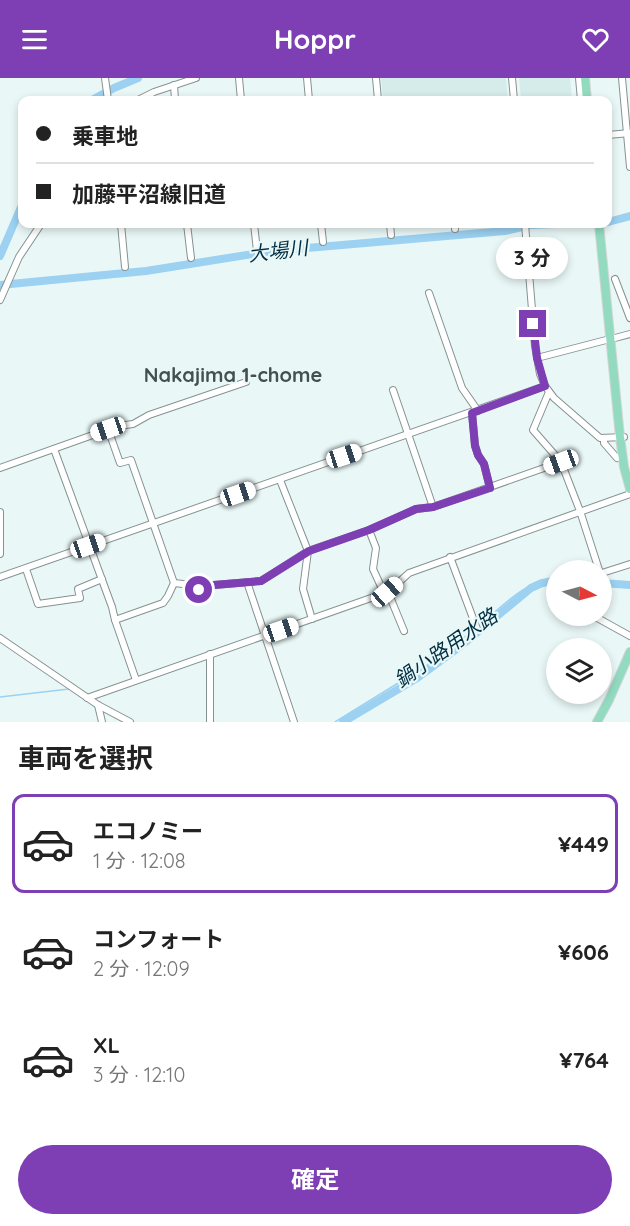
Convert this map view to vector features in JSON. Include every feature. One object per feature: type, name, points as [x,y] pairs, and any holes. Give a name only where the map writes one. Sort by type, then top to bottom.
[{"type":"main road","points":[[585,78],[587,96]]},
{"type":"main road","points":[[591,78],[593,96]]},
{"type":"main road","points":[[602,228],[624,467],[629,486]]},
{"type":"main road","points":[[597,722],[630,652]]},
{"type":"street","points":[[105,78],[107,96]]},
{"type":"street","points":[[148,96],[196,78]]},
{"type":"street","points":[[239,78],[241,96]]},
{"type":"street","points":[[307,78],[309,96]]},
{"type":"street","points":[[376,78],[378,96]]},
{"type":"street","points":[[512,78],[514,96]]},
{"type":"street","points":[[579,78],[581,96]]},
{"type":"street","points":[[622,78],[630,167]]},
{"type":"street","points":[[174,85],[175,96]]},
{"type":"street","points":[[612,135],[628,133]]},
{"type":"street","points":[[0,300],[2,290],[19,257],[38,228]]},
{"type":"street","points":[[121,228],[125,267]]},
{"type":"street","points":[[187,228],[191,258]]},
{"type":"street","points":[[254,228],[257,251]]},
{"type":"street","points":[[321,228],[323,242]]},
{"type":"street","points":[[390,228],[391,236]]},
{"type":"street","points":[[525,228],[537,358],[547,389],[594,434],[604,439],[622,437]]},
{"type":"street","points":[[615,279],[630,318]]},
{"type":"street","points":[[429,293],[462,388],[475,412],[475,446],[484,464],[490,488]]},
{"type":"street","points":[[537,358],[630,334]]},
{"type":"street","points":[[0,468],[108,429],[133,424],[149,415],[246,382]]},
{"type":"street","points":[[0,578],[408,435],[547,389]]},
{"type":"street","points":[[547,389],[533,430],[561,462],[596,560]]},
{"type":"street","points":[[393,390],[433,507]]},
{"type":"street","points":[[108,429],[120,463],[131,460],[174,584],[163,603],[115,620]]},
{"type":"street","points":[[604,439],[604,443],[617,458]]},
{"type":"street","points":[[54,448],[136,680]]},
{"type":"street","points":[[174,584],[183,584],[192,590],[199,590],[214,585],[261,581],[309,551],[369,530],[416,509],[433,507],[561,462]]},
{"type":"street","points":[[280,480],[309,551],[303,589],[312,619]]},
{"type":"street","points":[[87,698],[386,592],[409,573],[630,494]]},
{"type":"street","points":[[0,512],[0,554]]},
{"type":"street","points":[[369,530],[376,548],[373,569],[404,631]]},
{"type":"street","points":[[450,557],[477,629]]},
{"type":"street","points":[[612,568],[630,564]]},
{"type":"street","points":[[26,568],[38,604],[80,598],[78,589],[102,579]]},
{"type":"street","points":[[247,582],[294,722]]},
{"type":"street","points":[[612,626],[630,636]]},
{"type":"street","points":[[0,638],[87,698],[130,722]]},
{"type":"street","points":[[210,654],[210,722]]},
{"type":"street","points":[[98,705],[102,722]]},
{"type":"shaded area","points":[[381,78],[506,78],[508,96],[383,96]]},
{"type":"shaded area","points":[[519,78],[570,78],[572,96],[521,96]]},
{"type":"waterway","points":[[99,96],[138,78]]},
{"type":"waterway","points":[[0,256],[18,214]]},
{"type":"waterway","name":"大場川","points":[[612,221],[630,216]]},
{"type":"waterway","name":"大場川","points":[[0,285],[146,271],[272,251],[505,231],[518,228]]},
{"type":"waterway","name":"鍋小路用水路","points":[[478,627],[524,589],[546,579]]},
{"type":"waterway","points":[[343,722],[417,678],[462,645],[531,588],[546,582]]},
{"type":"waterway","points":[[612,584],[630,585]]},
{"type":"waterway","name":"鍋小路用水路","points":[[335,722],[429,664],[474,630]]},
{"type":"waterway","name":"鍋小路用水路","points":[[0,697],[69,689]]},
{"type":"district","name":"Nakajima 1-chome","points":[[233,375]]},
{"type":"route","points":[[199,590],[214,585],[261,581],[309,551],[369,530],[416,509],[433,507],[490,488],[484,464],[475,446],[472,413],[545,386],[540,374],[533,324]]}]
